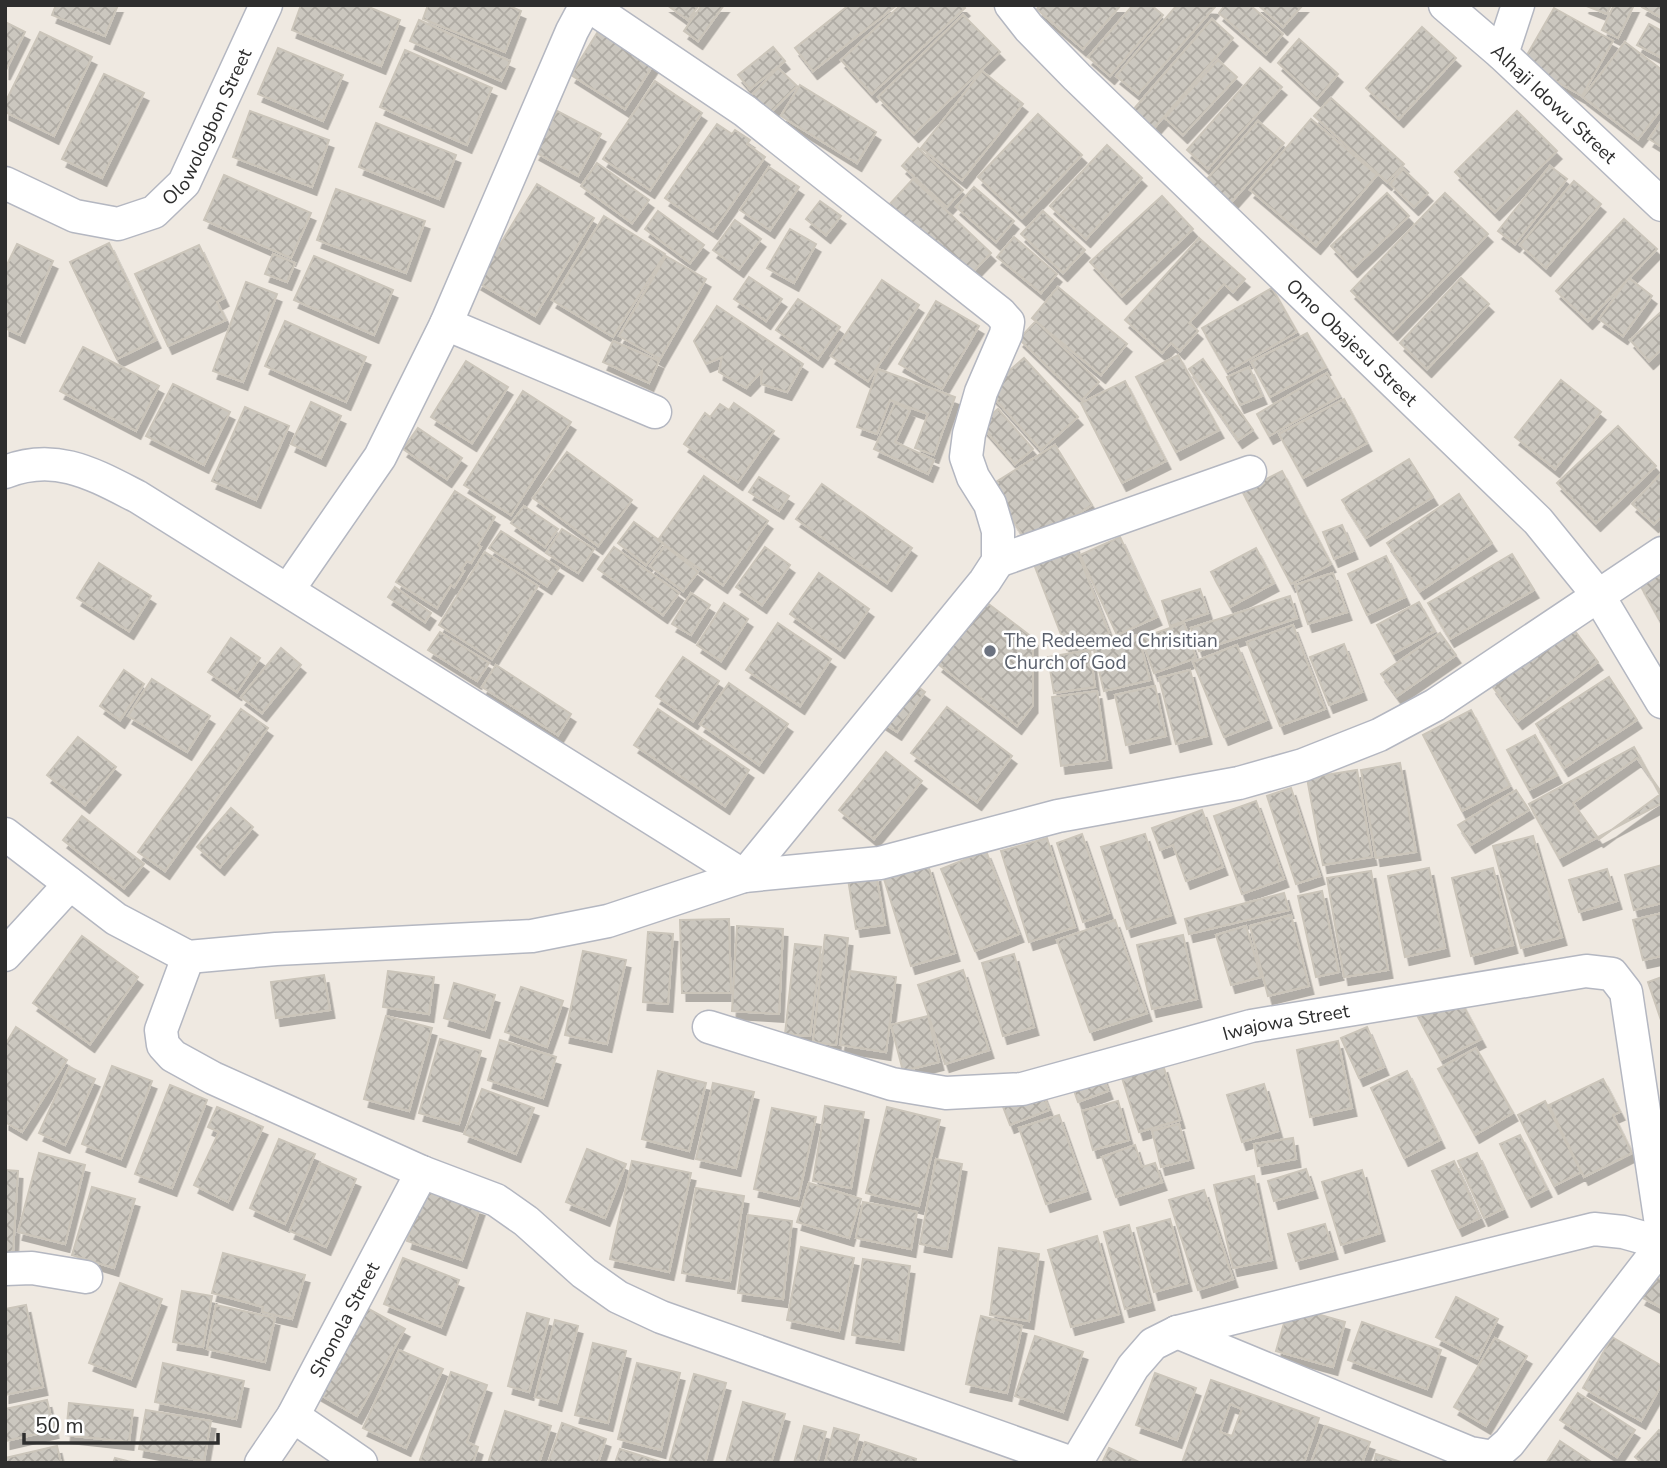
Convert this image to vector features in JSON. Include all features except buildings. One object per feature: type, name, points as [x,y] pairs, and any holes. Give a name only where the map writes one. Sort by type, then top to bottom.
[{"type":"street","name":"Olowologbon Street","points":[[5,183],[75,216],[118,224],[154,212],[184,183],[266,5]]},
{"type":"street","points":[[288,590],[380,457],[446,324],[572,31],[587,5],[745,111],[1008,322],[1006,334],[981,392],[969,433],[966,457],[972,477],[990,505],[998,531],[999,561]]},
{"type":"street","name":"Omo Obajesu Street","points":[[1012,5],[1077,77],[1538,521],[1598,595],[1662,702]]},
{"type":"street","name":"Alhaji Idowu Street","points":[[1446,5],[1662,205]]},
{"type":"street","points":[[1502,54],[1518,5]]},
{"type":"street","points":[[446,324],[655,412]]},
{"type":"street","points":[[5,471],[23,465],[58,463],[94,475],[138,497],[744,876]]},
{"type":"street","points":[[744,876],[845,755],[999,561],[1251,472]]},
{"type":"street","points":[[5,834],[116,919],[188,957],[276,949],[532,936],[608,921],[744,876],[880,863],[1045,819],[1239,783],[1303,765],[1379,735],[1435,705],[1662,553]]},
{"type":"street","points":[[5,955],[70,884]]},
{"type":"street","points":[[188,957],[161,1030],[163,1045],[173,1056],[213,1079],[422,1172],[496,1200],[526,1221],[584,1273],[618,1297],[661,1317],[1074,1463],[1133,1367],[1153,1344],[1177,1332],[1594,1229],[1623,1232],[1662,1244],[1509,1443],[1493,1457],[1470,1453],[1177,1332]]},
{"type":"street","name":"Iwajowa Street","points":[[709,1027],[891,1084],[946,1093],[1022,1089],[1251,1026],[1586,971],[1612,974],[1626,992],[1662,1231]]},
{"type":"street","name":"Shonola Street","points":[[261,1463],[293,1416],[422,1172]]},
{"type":"street","points":[[5,1269],[32,1268],[86,1276]]},
{"type":"street","points":[[293,1416],[361,1463]]},
{"type":"place","name":"The Redeemed Chrisitian Church of God","points":[[990,651]]}]
